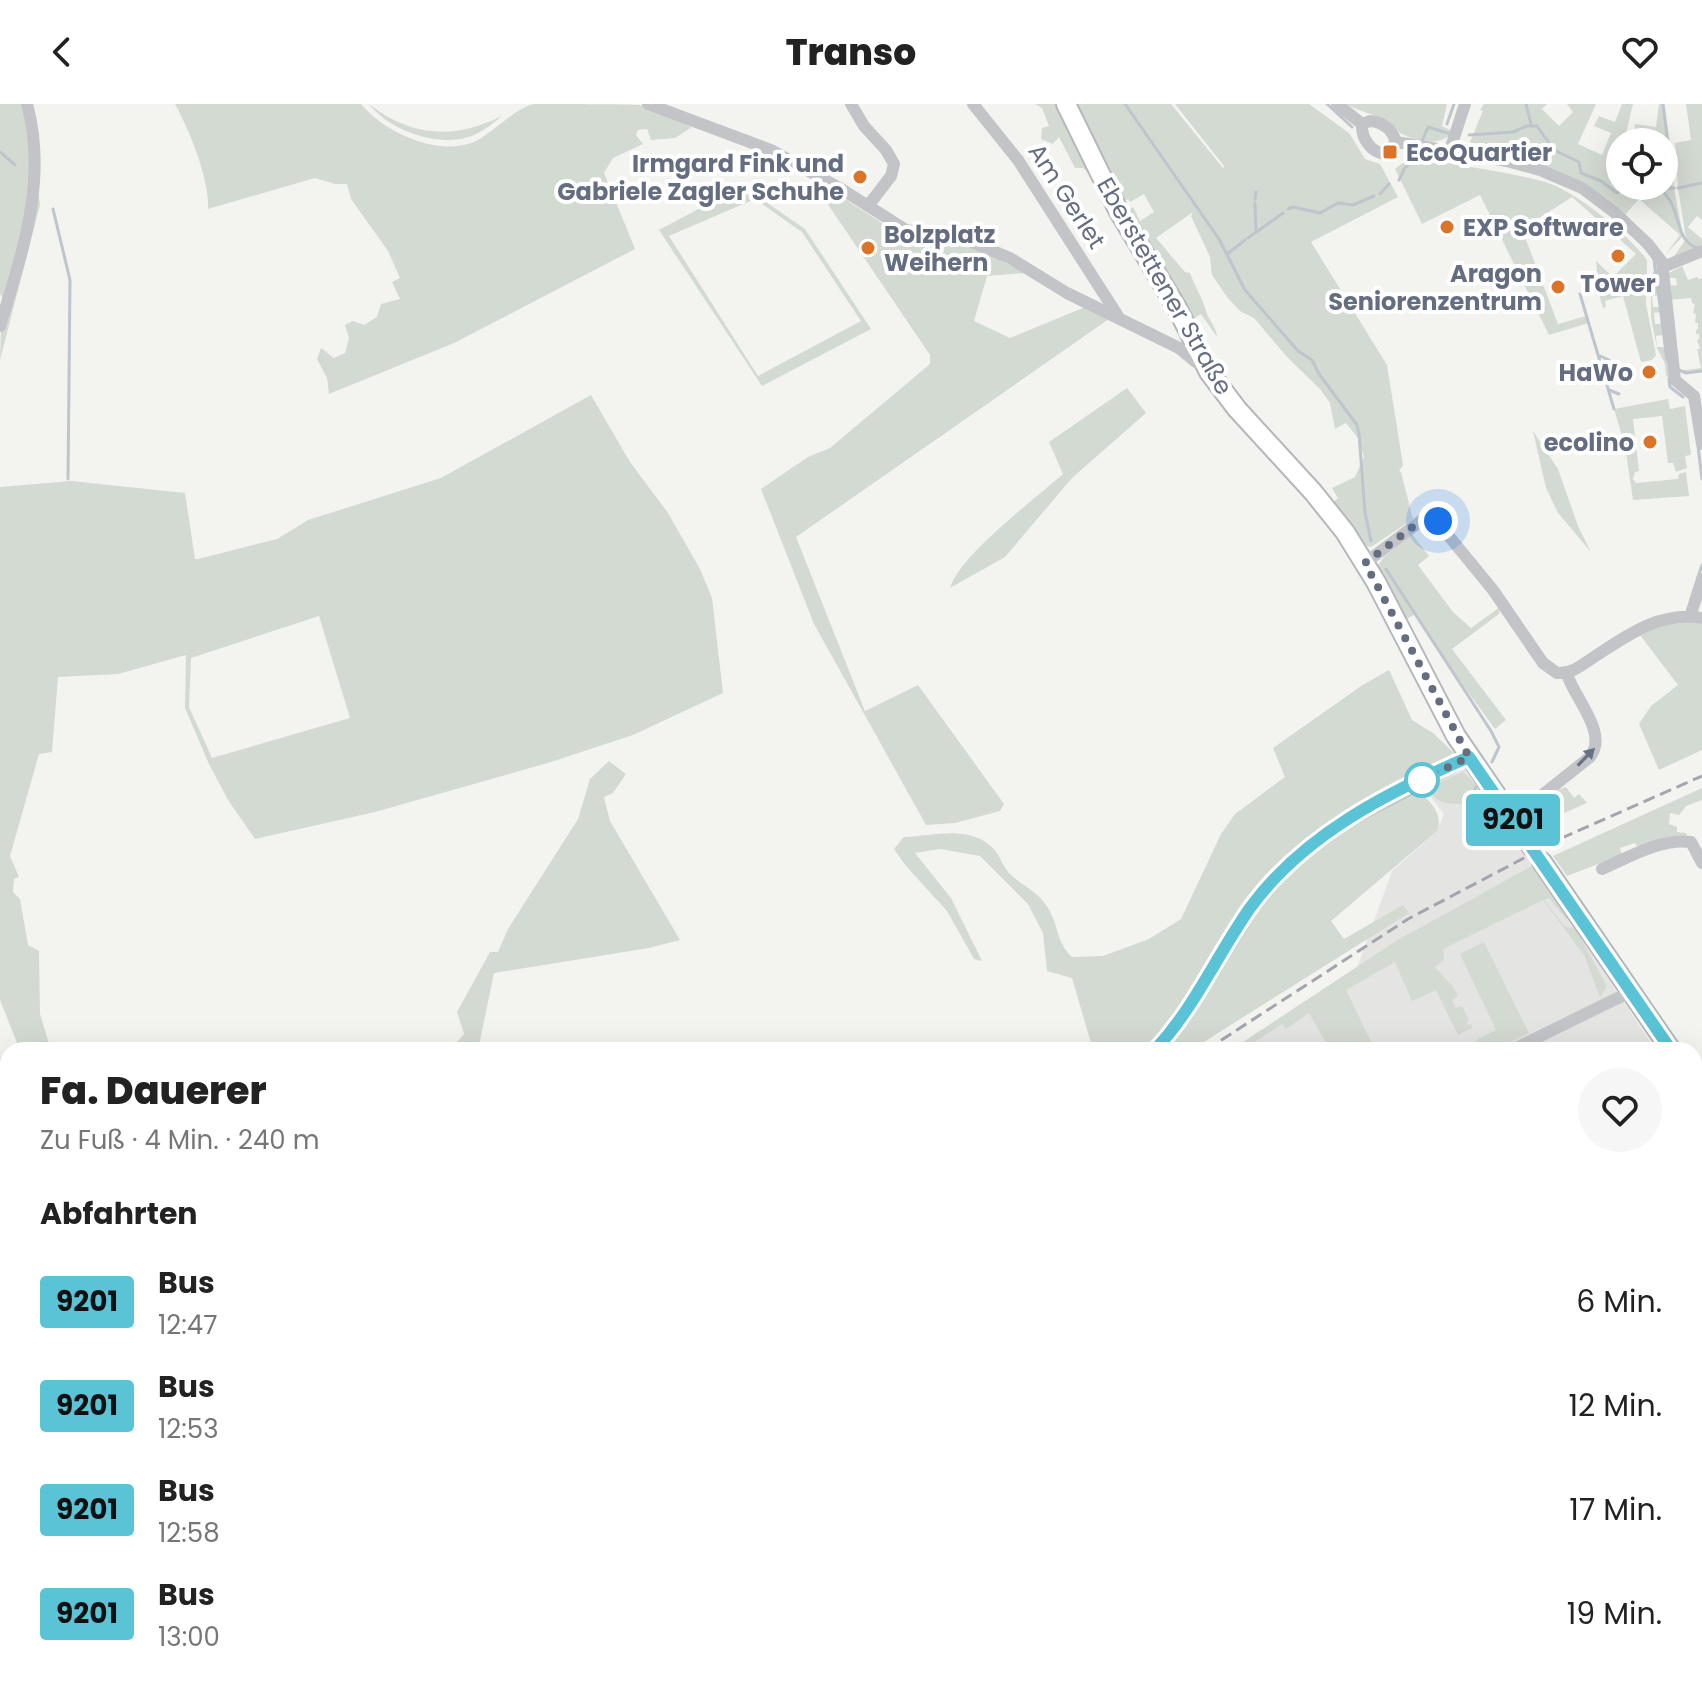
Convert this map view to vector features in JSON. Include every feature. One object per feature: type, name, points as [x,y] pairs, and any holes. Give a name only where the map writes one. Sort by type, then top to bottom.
[{"type":"main road","name":"Eberstettener Straße","points":[[1066,104],[1118,210],[1177,308],[1201,359],[1229,400],[1334,517],[1365,563],[1469,757],[1665,1042]]},
{"type":"street","points":[[0,326],[33,204],[32,120],[27,104]]},
{"type":"street","points":[[648,104],[771,150],[906,230],[969,241],[999,252],[1067,293],[1179,348],[1196,362],[1201,359]]},
{"type":"street","points":[[851,104],[894,164],[891,176],[868,206]]},
{"type":"street","name":"Am Gerlet","points":[[973,104],[1018,160],[1118,316]]},
{"type":"street","points":[[1337,104],[1362,124]]},
{"type":"street","points":[[1450,150],[1465,104]]},
{"type":"street","points":[[1362,124],[1370,121],[1383,124],[1396,142]]},
{"type":"street","points":[[1362,124],[1367,142],[1380,153],[1390,152],[1396,142]]},
{"type":"street","points":[[1396,142],[1523,165],[1569,181],[1636,232],[1659,257],[1663,267],[1675,380],[1694,396],[1702,444]]},
{"type":"street","points":[[1663,267],[1702,251]]},
{"type":"street","points":[[1365,563],[1426,517],[1434,518],[1493,590],[1543,663],[1553,672],[1567,674],[1643,627],[1670,618],[1696,617],[1702,579]]},
{"type":"street","points":[[1512,819],[1590,757],[1595,749],[1595,732],[1567,674]]},
{"type":"street","points":[[1162,1042],[1188,1010],[1251,908],[1293,859],[1347,820],[1469,757]]},
{"type":"street","points":[[1602,869],[1652,848],[1684,841],[1694,845],[1702,863]]},
{"type":"street","points":[[1528,1042],[1630,992]]},
{"type":"shaded area","points":[[0,104],[27,104],[40,205],[0,360],[2,297]]},
{"type":"shaded area","points":[[175,104],[361,104],[384,125],[399,133],[431,145],[447,146],[478,140],[514,114],[535,104],[640,105],[692,127],[675,138],[651,140],[647,129],[638,130],[636,135],[643,144],[613,158],[604,173],[635,249],[454,343],[329,394],[327,378],[317,359],[321,348],[334,358],[345,353],[349,338],[345,325],[353,321],[364,325],[377,317],[381,304],[400,299],[392,282],[400,278],[388,251],[351,199],[347,184],[315,178],[208,209],[202,170]]},
{"type":"shaded area","points":[[369,104],[401,123],[433,131],[467,129],[502,116],[470,137],[439,140],[399,128]]},
{"type":"shaded area","points":[[1035,104],[1059,104],[1100,185],[1083,168],[1075,168],[1059,137],[1053,144],[1041,139],[1042,128],[1049,126],[1042,108]]},
{"type":"shaded area","points":[[1073,104],[1171,104],[1223,168],[1175,104],[1309,104],[1349,133],[1365,159],[1380,164],[1398,197],[1311,242],[1387,365],[1403,465],[1399,471],[1413,519],[1371,547],[1359,544],[1332,503],[1338,498],[1332,488],[1355,477],[1364,457],[1358,438],[1346,423],[1335,429],[1330,403],[1320,389],[1254,318],[1240,311],[1227,297],[1212,275],[1210,257],[1191,216],[1193,212],[1156,238],[1185,272],[1190,273],[1217,337],[1201,314],[1190,321],[1125,212],[1133,207],[1140,221],[1154,212],[1144,194],[1121,203]]},
{"type":"shaded area","points":[[1346,104],[1447,104],[1442,126],[1452,131],[1450,136],[1438,141],[1421,141],[1402,134],[1388,121]]},
{"type":"shaded area","points":[[1484,104],[1547,104],[1542,109],[1559,126],[1573,112],[1567,104],[1596,104],[1578,144],[1602,155],[1606,145],[1606,200],[1638,200],[1624,216],[1586,186],[1471,150],[1473,144],[1470,142],[1483,111],[1480,110]]},
{"type":"shaded area","points":[[1622,104],[1633,104],[1627,128],[1606,128],[1606,131],[1594,126],[1599,116],[1615,122]]},
{"type":"shaded area","points":[[1659,104],[1664,104],[1667,128],[1635,128],[1635,124],[1656,127]]},
{"type":"shaded area","points":[[1686,104],[1702,104],[1702,220],[1697,216],[1688,227],[1702,239],[1702,246],[1672,259],[1686,239],[1678,188],[1678,142],[1691,140]]},
{"type":"shaded area","points":[[1412,156],[1545,182],[1571,194],[1615,226],[1647,260],[1646,304],[1656,355],[1652,360],[1641,362],[1623,296],[1605,301],[1606,307],[1603,308],[1598,291],[1589,293],[1588,290],[1598,281],[1596,261],[1613,277],[1636,254],[1572,197],[1522,229],[1558,324],[1586,316],[1589,323],[1549,335],[1480,195],[1422,224],[1395,169]]},
{"type":"shaded area","points":[[808,175],[904,235],[981,250],[1025,273],[987,276],[974,321],[1010,338],[1085,307],[1109,319],[796,537],[865,711],[918,685],[1004,804],[1000,811],[955,823],[926,825],[814,624],[761,489],[808,457],[830,448],[930,364],[930,355]]},
{"type":"shaded area","points":[[747,189],[805,229],[871,329],[762,386],[659,230],[706,205]],"holes":[[[755,199],[802,232],[861,321],[758,376],[669,236]]]},
{"type":"shaded area","points":[[1640,200],[1676,200],[1683,236],[1665,255],[1680,235]]},
{"type":"shaded area","points":[[1682,266],[1688,280],[1702,278],[1702,371],[1686,373],[1679,371],[1701,368],[1697,349],[1700,349],[1699,334],[1696,334],[1698,323],[1695,323],[1696,314],[1693,313],[1695,304],[1691,298],[1669,300],[1668,286],[1677,285],[1676,278],[1667,278],[1667,274]]},
{"type":"shaded area","points":[[1656,269],[1659,295],[1652,296],[1653,307],[1661,307],[1661,312],[1654,313],[1655,324],[1663,324],[1664,335],[1656,336],[1657,347],[1665,347],[1669,378],[1657,348],[1651,318],[1651,275]]},
{"type":"shaded area","points":[[1127,388],[1146,413],[1072,478],[1005,557],[950,588],[968,560],[983,544],[1063,474],[1049,442]]},
{"type":"shaded area","points":[[591,395],[630,462],[668,513],[700,569],[712,598],[723,693],[633,735],[551,762],[375,812],[255,839],[228,800],[185,708],[186,655],[118,674],[58,677],[52,752],[39,754],[10,856],[19,877],[14,879],[13,892],[20,899],[28,945],[39,951],[40,1014],[49,1042],[17,1042],[0,1000],[0,487],[71,481],[185,493],[195,559],[277,539],[308,520],[441,478]],"holes":[[[319,616],[350,718],[212,758],[189,707],[191,658]]]},
{"type":"shaded area","points":[[1668,399],[1670,409],[1685,406],[1691,455],[1685,456],[1687,468],[1676,472],[1673,463],[1668,463],[1662,416],[1633,419],[1639,471],[1635,472],[1633,479],[1636,483],[1678,479],[1679,474],[1686,472],[1689,496],[1633,500],[1625,446],[1614,409]]},
{"type":"shaded area","points":[[1533,431],[1558,469],[1578,526],[1591,552],[1558,513],[1546,488]]},
{"type":"shaded area","points":[[1412,534],[1429,556],[1418,565],[1453,612],[1471,628],[1500,607],[1499,614],[1452,649],[1506,720],[1495,729],[1415,614],[1404,621],[1377,567],[1384,557]]},
{"type":"shaded area","points":[[1702,624],[1702,750],[1659,770],[1639,724],[1651,706],[1678,685],[1640,635],[1664,625]]},
{"type":"shaded area","points":[[1389,670],[1412,720],[1433,733],[1454,753],[1313,836],[1155,1042],[1091,1042],[1072,978],[1047,971],[1043,933],[1028,904],[980,856],[940,849],[915,853],[951,898],[982,961],[974,959],[947,911],[894,849],[904,837],[951,833],[974,836],[984,841],[994,849],[1008,872],[1044,902],[1063,946],[1072,957],[1103,956],[1149,939],[1181,919],[1221,834],[1235,814],[1285,777],[1273,748]]},
{"type":"shaded area","points":[[609,761],[626,774],[613,793],[604,797],[610,821],[680,940],[649,948],[494,973],[480,1042],[457,1042],[464,1034],[457,1012],[490,952],[498,952],[508,929],[578,819],[590,779]]},
{"type":"shaded area","points":[[1459,761],[1651,1042],[1243,1042],[1357,968],[1392,871],[1437,831],[1444,814],[1419,782]]},
{"type":"shaded area","points":[[1463,772],[1481,792],[1502,832],[1489,833],[1477,811],[1485,806],[1483,802],[1473,807],[1446,803],[1432,794],[1438,783]]},
{"type":"shaded area","points":[[1566,787],[1574,798],[1579,794],[1587,803],[1530,825],[1528,818],[1540,803]]},
{"type":"shaded area","points":[[1702,788],[1702,800],[1686,806],[1679,815],[1670,813],[1669,824],[1677,827],[1677,832],[1686,833],[1688,839],[1667,839],[1637,846],[1635,843],[1620,848],[1622,855],[1567,876],[1553,856]]},
{"type":"shaded area","points":[[1418,792],[1431,804],[1439,825],[1437,831],[1331,921],[1344,939],[1403,905],[1409,913],[1204,1042],[1167,1042],[1220,959],[1262,902],[1312,851],[1368,814]]},
{"type":"shaded area","points":[[1532,866],[1569,919],[1549,898],[1544,900],[1565,927],[1575,928],[1607,986],[1600,997],[1584,955],[1543,900],[1443,949],[1444,960],[1435,967],[1453,987],[1458,996],[1452,1000],[1456,1008],[1462,1006],[1469,1020],[1466,1023],[1471,1024],[1472,1028],[1458,1035],[1436,990],[1412,1001],[1395,962],[1346,990],[1371,1042],[1325,1042],[1309,1013],[1286,1029],[1282,1024],[1254,1042],[1243,1042],[1396,941]]},
{"type":"shaded area","points":[[1484,942],[1529,1033],[1510,1042],[1473,1042],[1496,1030],[1460,954]]},
{"type":"waterway","points":[[1125,104],[1219,239],[1245,290],[1298,351],[1312,360],[1357,425],[1365,512],[1371,541]]},
{"type":"waterway","points":[[1327,104],[1352,127]]},
{"type":"waterway","points":[[1447,124],[1454,104]]},
{"type":"waterway","points":[[1526,104],[1531,124]]},
{"type":"waterway","points":[[1663,104],[1666,128]]},
{"type":"waterway","points":[[1469,135],[1513,132],[1527,126],[1537,126],[1554,150],[1579,162],[1581,173],[1606,185]]},
{"type":"waterway","points":[[1422,141],[1428,127],[1451,134]]},
{"type":"waterway","points":[[0,152],[15,165]]},
{"type":"waterway","points":[[1399,180],[1405,168],[1417,157]]},
{"type":"waterway","points":[[1678,188],[1702,183]]},
{"type":"waterway","points":[[1380,194],[1389,184]]},
{"type":"waterway","points":[[1255,199],[1256,192]]},
{"type":"waterway","points":[[1288,209],[1293,207],[1320,213],[1338,203],[1353,205],[1374,196]]},
{"type":"waterway","points":[[1670,200],[1685,239],[1698,248]]},
{"type":"waterway","points":[[1255,203],[1256,231]]},
{"type":"waterway","points":[[53,209],[70,280],[68,479]]},
{"type":"waterway","points":[[1248,238],[1283,213]]},
{"type":"waterway","points":[[1227,254],[1245,240]]},
{"type":"waterway","points":[[1654,260],[1667,360]]},
{"type":"waterway","points":[[1580,294],[1614,409]]},
{"type":"waterway","points":[[1598,355],[1609,360]]},
{"type":"waterway","points":[[1679,370],[1686,373],[1702,371]]},
{"type":"waterway","points":[[1669,379],[1670,387],[1683,397]]},
{"type":"waterway","points":[[1609,390],[1619,394]]},
{"type":"waterway","points":[[1698,446],[1702,479]]},
{"type":"waterway","points":[[1698,577],[1702,565]]},
{"type":"waterway","points":[[1386,569],[1491,731],[1499,747],[1492,762]]},
{"type":"waterway","points":[[1476,787],[1474,792],[1477,796]]},
{"type":"waterway","points":[[1484,807],[1500,833]]},
{"type":"railway","points":[[1218,1042],[1408,919],[1564,837],[1702,776]]},
{"type":"bus line","name":"9201","points":[[1162,1042],[1204,986],[1259,896],[1293,859],[1347,820],[1469,757],[1665,1042]]},
{"type":"place","name":"EcoQuartier","points":[[1390,152]]},
{"type":"place","name":"Irmgard Fink und Gabriele Zagler Schuhe","points":[[860,177]]},
{"type":"place","name":"EXP Software","points":[[1447,227]]},
{"type":"place","name":"Bolzplatz Weihern","points":[[868,248]]},
{"type":"place","name":"Tower","points":[[1618,256]]},
{"type":"place","name":"Aragon Seniorenzentrum","points":[[1558,287]]},
{"type":"place","name":"HaWo","points":[[1649,372]]},
{"type":"place","name":"ecolino","points":[[1650,442]]},
{"type":"route","points":[[1422,780],[1469,757],[1365,563],[1426,517],[1438,521]]}]
